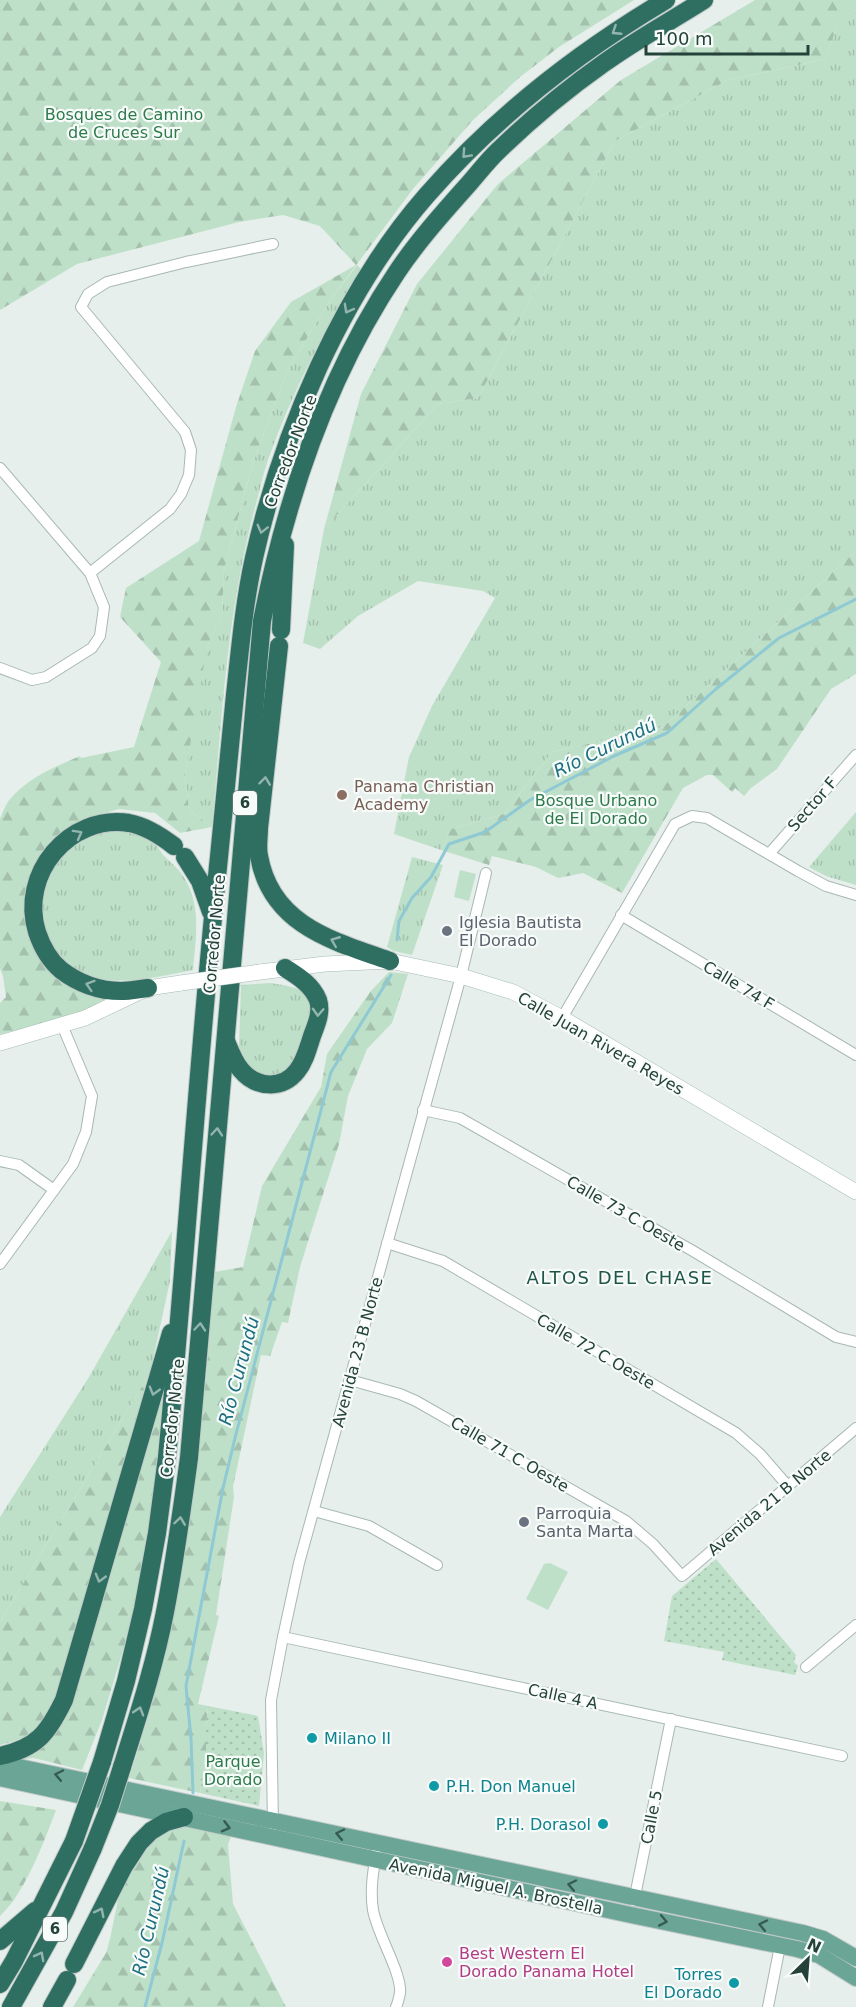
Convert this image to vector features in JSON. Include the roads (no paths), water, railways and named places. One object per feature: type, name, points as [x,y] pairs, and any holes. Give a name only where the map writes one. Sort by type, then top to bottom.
[{"type":"highway","name":"Corredor Norte","points":[[0,1984],[74,1841],[102,1761],[126,1681],[157,1533],[167,1457],[213,918],[241,644],[254,558],[271,492],[294,426],[347,310],[379,258],[426,197],[484,135],[535,91],[592,47],[666,0]]},
{"type":"highway","name":"Corredor Norte","points":[[11,2007],[64,1911],[110,1805],[165,1614],[189,1458],[262,621],[285,519],[312,438],[367,320],[398,270],[443,212],[499,150],[550,106],[604,63],[704,0]]},
{"type":"highway","points":[[285,519],[285,569],[280,638],[259,828],[259,855],[268,887],[282,906],[314,932],[390,961]]},
{"type":"highway","points":[[148,988],[120,991],[97,988],[70,977],[54,964],[41,945],[35,926],[33,904],[42,870],[51,854],[81,831],[114,822],[131,824],[162,837],[180,851],[200,881],[213,918]]},
{"type":"highway","points":[[225,1039],[240,1069],[257,1083],[268,1086],[280,1083],[297,1071],[303,1062],[319,1018],[319,1003],[309,987],[285,968]]},
{"type":"highway","points":[[0,1756],[22,1750],[36,1742],[49,1728],[64,1700],[182,1294]]},
{"type":"highway","points":[[52,2007],[124,1866],[139,1843],[151,1831],[166,1822],[184,1817]]},
{"type":"highway","points":[[0,1941],[16,1929],[44,1901]]},
{"type":"main road","points":[[0,1762],[134,1798]]},
{"type":"main road","points":[[0,1778],[134,1798]]},
{"type":"main road","name":"Avenida Miguel A. Brostella","points":[[134,1798],[274,1819],[814,1936],[831,1943],[856,1959]]},
{"type":"main road","name":"Avenida Miguel A. Brostella","points":[[152,1802],[184,1817],[273,1838],[819,1955],[856,1978]]},
{"type":"street","points":[[90,573],[170,509],[181,494],[189,475],[191,450],[185,432],[81,307],[88,294],[107,282],[186,262],[273,244]]},
{"type":"street","points":[[0,468],[90,573],[104,608],[100,636],[92,648],[46,677],[32,680],[0,668]]},
{"type":"street","name":"Sector F","points":[[769,854],[856,754]]},
{"type":"street","points":[[562,1018],[675,824],[692,816],[706,818],[826,886],[856,895]]},
{"type":"street","name":"Avenida 23 B Norte","points":[[273,1838],[271,1700],[299,1563],[461,976],[486,873]]},
{"type":"street","name":"Calle 74 F","points":[[621,915],[856,1054]]},
{"type":"street","name":"Calle Juan Rivera Reyes","points":[[0,1043],[85,1018],[148,988],[285,968],[390,961],[461,976],[513,992],[562,1018],[856,1192]]},
{"type":"street","points":[[0,1264],[73,1164],[86,1132],[92,1096],[62,1025]]},
{"type":"street","name":"Calle 73 C Oeste","points":[[423,1110],[460,1118],[693,1251],[836,1337],[856,1342]]},
{"type":"street","points":[[0,1161],[19,1165],[54,1190]]},
{"type":"street","name":"Calle 72 C Oeste","points":[[387,1243],[442,1261],[736,1433],[760,1454],[787,1485]]},
{"type":"street","name":"Calle 71 C Oeste","points":[[350,1380],[417,1401],[626,1521],[648,1538],[682,1576]]},
{"type":"street","name":"Avenida 21 B Norte","points":[[682,1576],[856,1428]]},
{"type":"street","points":[[314,1512],[369,1526],[437,1565]]},
{"type":"street","points":[[806,1667],[856,1625]]},
{"type":"street","name":"Calle 4 A","points":[[283,1637],[842,1756]]},
{"type":"street","name":"Calle 5","points":[[631,1915],[671,1719]]},
{"type":"street","points":[[379,1842],[372,1889],[373,1910],[381,1937],[397,1973],[400,1992],[396,2007]]},
{"type":"street","points":[[768,2007],[780,1946]]},
{"type":"waterway","name":"Río Curundú","points":[[397,940],[399,921],[412,898],[431,877],[449,844],[485,832],[530,800],[614,756],[667,733],[716,689],[779,638],[856,599]]},
{"type":"waterway","name":"Río Curundú","points":[[193,1793],[186,1686],[223,1488],[236,1434],[331,1072],[391,975]]},
{"type":"waterway","name":"Río Curundú","points":[[145,2007],[162,1943],[184,1841]]},
{"type":"place","name":"Panama Christian Academy","points":[[342,795]]},
{"type":"place","name":"Iglesia Bautista El Dorado","points":[[447,931]]},
{"type":"place","name":"Parroquia Santa Marta","points":[[524,1522]]},
{"type":"place","name":"Milano II","points":[[312,1738]]},
{"type":"place","name":"P.H. Don Manuel","points":[[434,1786]]},
{"type":"place","name":"P.H. Dorasol","points":[[603,1824]]},
{"type":"place","name":"Best Western El Dorado Panama Hotel","points":[[447,1962]]},
{"type":"place","name":"Torres El Dorado","points":[[734,1983]]},
{"type":"district","name":"ALTOS DEL CHASE","points":[[620,1278]]},
{"type":"park label","name":"Bosques de Camino de Cruces Sur","points":[[124,123]]},
{"type":"park label","name":"Bosque Urbano de El Dorado","points":[[596,809]]},
{"type":"park label","name":"Parque Dorado","points":[[233,1770]]}]
